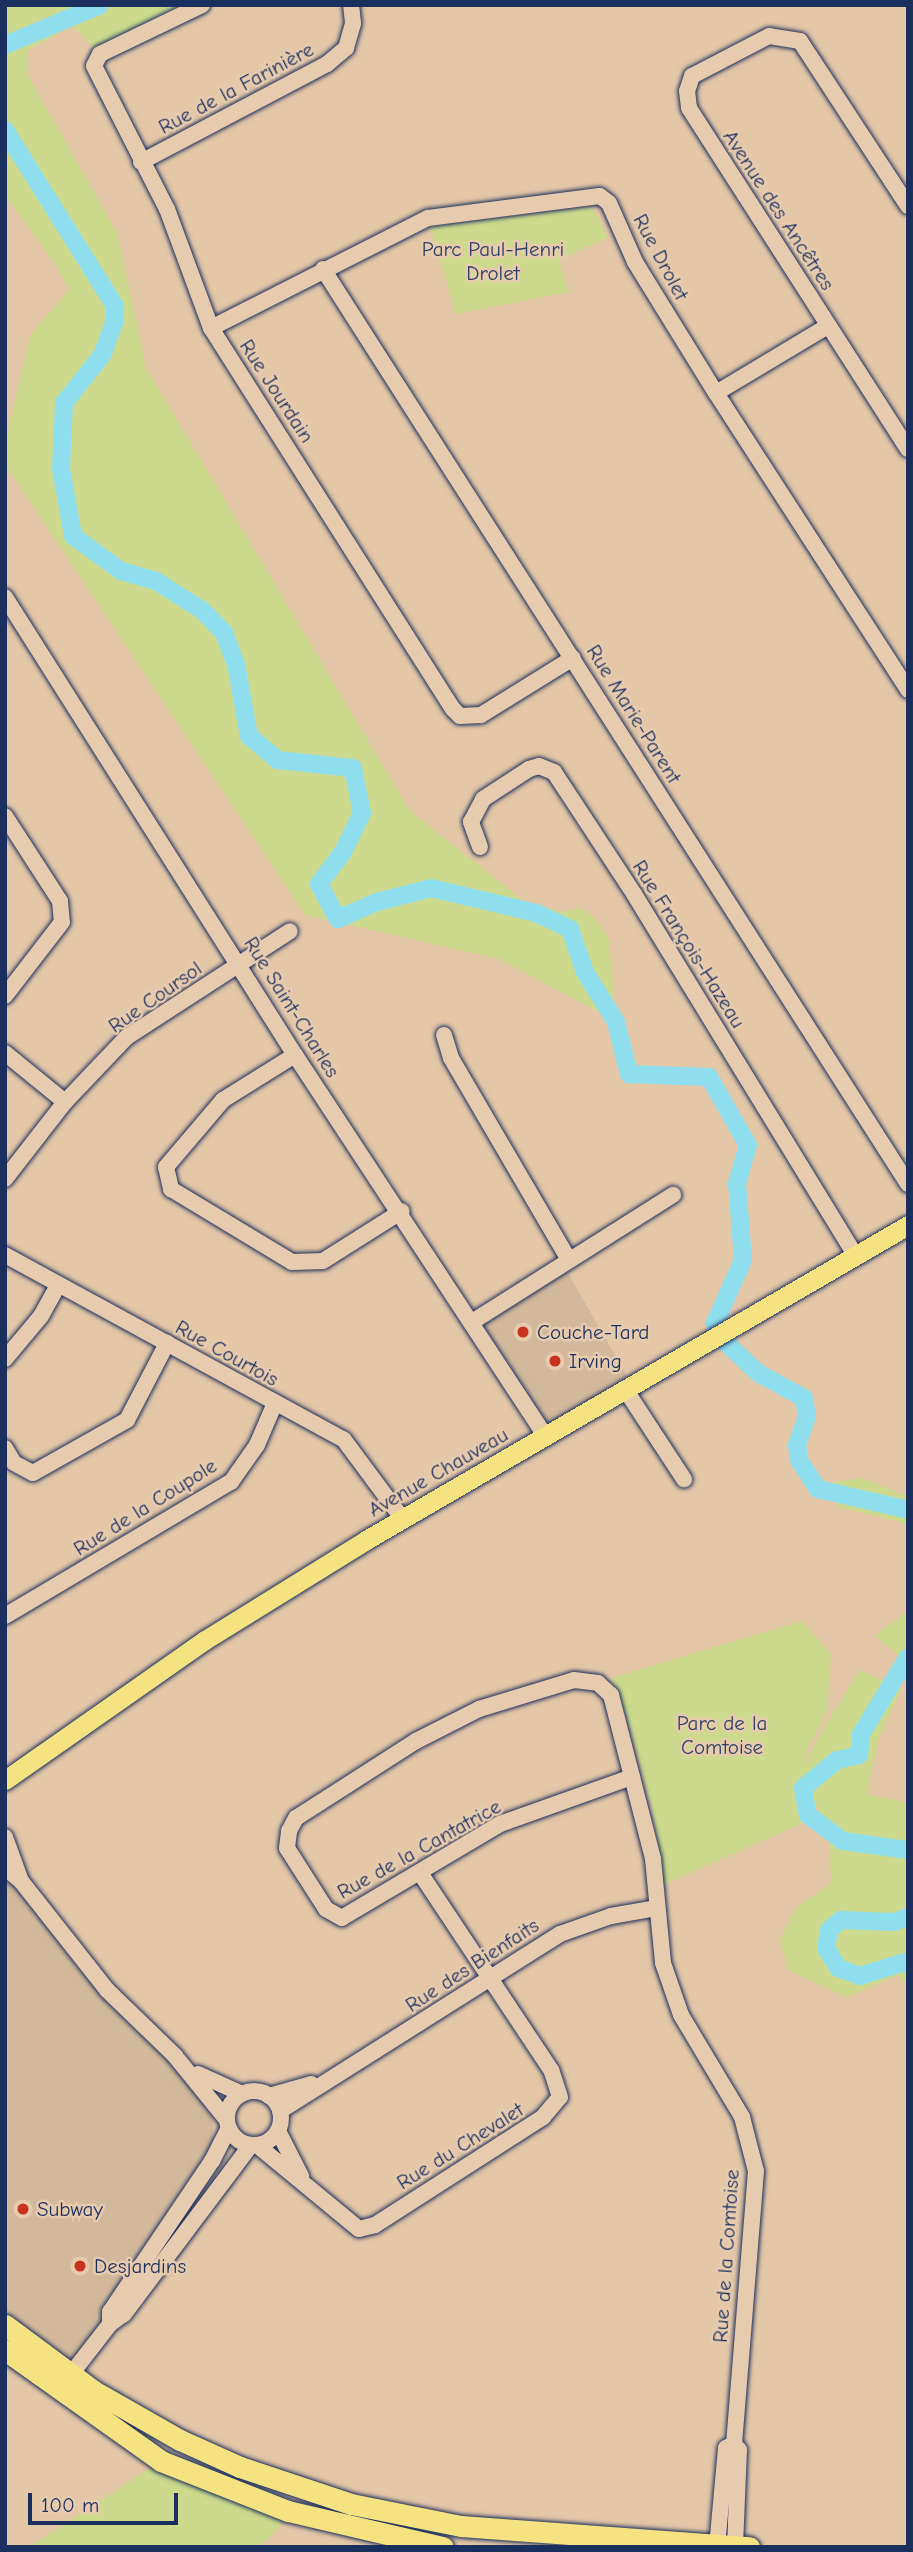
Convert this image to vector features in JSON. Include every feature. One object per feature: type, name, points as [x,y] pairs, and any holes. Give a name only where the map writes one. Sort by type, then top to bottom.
[{"type":"highway","points":[[5,2325],[64,2383],[173,2466],[288,2511],[443,2547]]},
{"type":"highway","points":[[5,2350],[64,2383],[209,2454],[351,2504],[461,2526],[730,2546]]},
{"type":"main road","name":"Avenue Chauveau","points":[[5,1780],[69,1738],[85,1721],[205,1640],[402,1518],[740,1326],[908,1225]]},
{"type":"main road","points":[[5,1765],[85,1721]]},
{"type":"street","name":"Rue Jourdain","points":[[202,5],[100,54],[94,66],[167,209],[211,328],[453,709],[460,716],[481,715],[573,658]]},
{"type":"street","name":"Rue de la Farinière","points":[[141,162],[327,64],[346,48],[353,23],[351,5]]},
{"type":"street","name":"Avenue des Ancêtres","points":[[905,440],[828,326],[689,108],[687,91],[692,76],[769,36],[785,36],[800,41],[908,206]]},
{"type":"street","name":"Rue Drolet","points":[[211,328],[323,268],[428,218],[600,196],[609,204],[635,262],[716,393],[908,690]]},
{"type":"street","name":"Rue Marie-Parent","points":[[323,268],[908,1184]]},
{"type":"street","points":[[716,393],[828,326]]},
{"type":"street","name":"Rue Saint-Charles","points":[[5,597],[240,964],[295,1055],[401,1212],[545,1437]]},
{"type":"street","name":"Rue François-Hazeau","points":[[480,848],[471,822],[484,799],[529,769],[539,766],[554,772],[634,894],[856,1256]]},
{"type":"street","points":[[5,816],[60,901],[62,922],[5,996]]},
{"type":"street","name":"Rue Coursol","points":[[5,1179],[65,1102],[127,1037],[290,931]]},
{"type":"street","points":[[444,1035],[451,1058],[569,1260]]},
{"type":"street","points":[[5,1053],[65,1102]]},
{"type":"street","points":[[295,1055],[223,1100],[166,1167],[171,1189],[292,1262],[323,1261],[401,1212]]},
{"type":"street","points":[[472,1322],[673,1195]]},
{"type":"street","name":"Rue Courtois","points":[[5,1255],[344,1440],[402,1518]]},
{"type":"street","points":[[5,1359],[41,1316],[58,1285]]},
{"type":"street","points":[[5,1448],[14,1463],[33,1473],[127,1420],[167,1343]]},
{"type":"street","points":[[625,1389],[684,1479]]},
{"type":"street","name":"Rue de la Coupole","points":[[5,1616],[231,1482],[257,1445],[275,1403]]},
{"type":"street","name":"Rue de la Cantatrice","points":[[598,1683],[574,1680],[479,1710],[416,1741],[296,1818],[289,1831],[288,1848],[326,1909],[342,1918],[421,1874],[500,1824],[632,1777]]},
{"type":"street","name":"Rue de la Comtoise","points":[[598,1683],[614,1701],[653,1859],[663,1963],[681,2015],[742,2117],[756,2171],[734,2444],[739,2450],[730,2546]]},
{"type":"street","points":[[5,1837],[21,1881]]},
{"type":"street","points":[[5,1868],[21,1881],[107,1990],[184,2066],[237,2139],[254,2145]]},
{"type":"street","name":"Rue du Chevalet","points":[[254,2145],[302,2178],[345,2220],[359,2229],[375,2225],[543,2117],[560,2097],[551,2070],[421,1874]]},
{"type":"street","name":"Rue des Bienfaits","points":[[280,2111],[321,2082],[377,2052],[489,1976],[560,1934],[611,1916],[657,1908]]},
{"type":"street","points":[[184,2066],[242,2094]]},
{"type":"street","name":"Rue des Bienfaits","points":[[269,2096],[321,2082]]},
{"type":"street","points":[[64,2383],[110,2324],[124,2314],[254,2145],[278,2131],[280,2111],[269,2096],[256,2091],[242,2094],[231,2105],[228,2124],[212,2161],[110,2312],[110,2324]]},
{"type":"street","name":"Rue du Chevalet","points":[[278,2131],[302,2178]]},
{"type":"shaded area","points":[[563,1264],[632,1385],[546,1437],[472,1322]]},
{"type":"shaded area","points":[[5,1868],[214,2102],[212,2161],[70,2375],[5,2325]]},
{"type":"green space","points":[[5,5],[202,5],[100,54],[72,26],[28,50],[27,74],[118,235],[146,368],[410,811],[525,902],[565,912],[581,908],[595,918],[609,940],[616,1021],[499,959],[305,915],[5,464],[5,444],[30,336],[69,290],[54,262],[5,195]]},
{"type":"green space","name":"Parc Paul-Henri Drolet","points":[[592,207],[608,237],[559,260],[569,292],[456,314],[430,226]]},
{"type":"green space","points":[[863,1478],[908,1497],[908,1524],[838,1507],[833,1482]]},
{"type":"green space","points":[[908,1611],[908,1664],[875,1635]]},
{"type":"green space","name":"Parc de la Comtoise","points":[[802,1621],[831,1654],[827,1712],[808,1748],[805,1767],[817,1739],[860,1670],[901,1689],[878,1741],[867,1794],[908,1803],[908,1988],[898,1975],[847,1997],[788,1970],[780,1939],[797,1907],[831,1883],[829,1832],[803,1776],[798,1794],[802,1823],[664,1885],[652,1807],[626,1713],[611,1678]]},
{"type":"green space","points":[[161,2461],[288,2511],[277,2530],[258,2547],[29,2547]]},
{"type":"waterway","points":[[5,45],[100,5]]},
{"type":"waterway","points":[[5,130],[115,306],[115,320],[102,355],[64,403],[61,469],[73,536],[121,571],[156,581],[202,610],[224,633],[236,664],[249,736],[278,760],[353,768],[362,813],[343,852],[319,884],[338,919],[377,902],[431,888],[536,913],[570,929],[585,972],[616,1022],[629,1074],[709,1077],[748,1145],[737,1183],[743,1260],[715,1323],[720,1337],[758,1373],[804,1398],[807,1416],[797,1445],[799,1460],[818,1489],[908,1510]]},
{"type":"waterway","points":[[908,1657],[861,1734],[859,1755],[837,1760],[803,1788],[808,1815],[843,1841],[908,1850]]},
{"type":"waterway","points":[[908,1917],[894,1922],[841,1920],[829,1930],[826,1948],[838,1968],[860,1976],[908,1961]]},
{"type":"place","name":"Couche-Tard","points":[[523,1332]]},
{"type":"place","name":"Irving","points":[[555,1361]]},
{"type":"place","name":"Subway","points":[[23,2209]]},
{"type":"place","name":"Desjardins","points":[[80,2266]]}]
